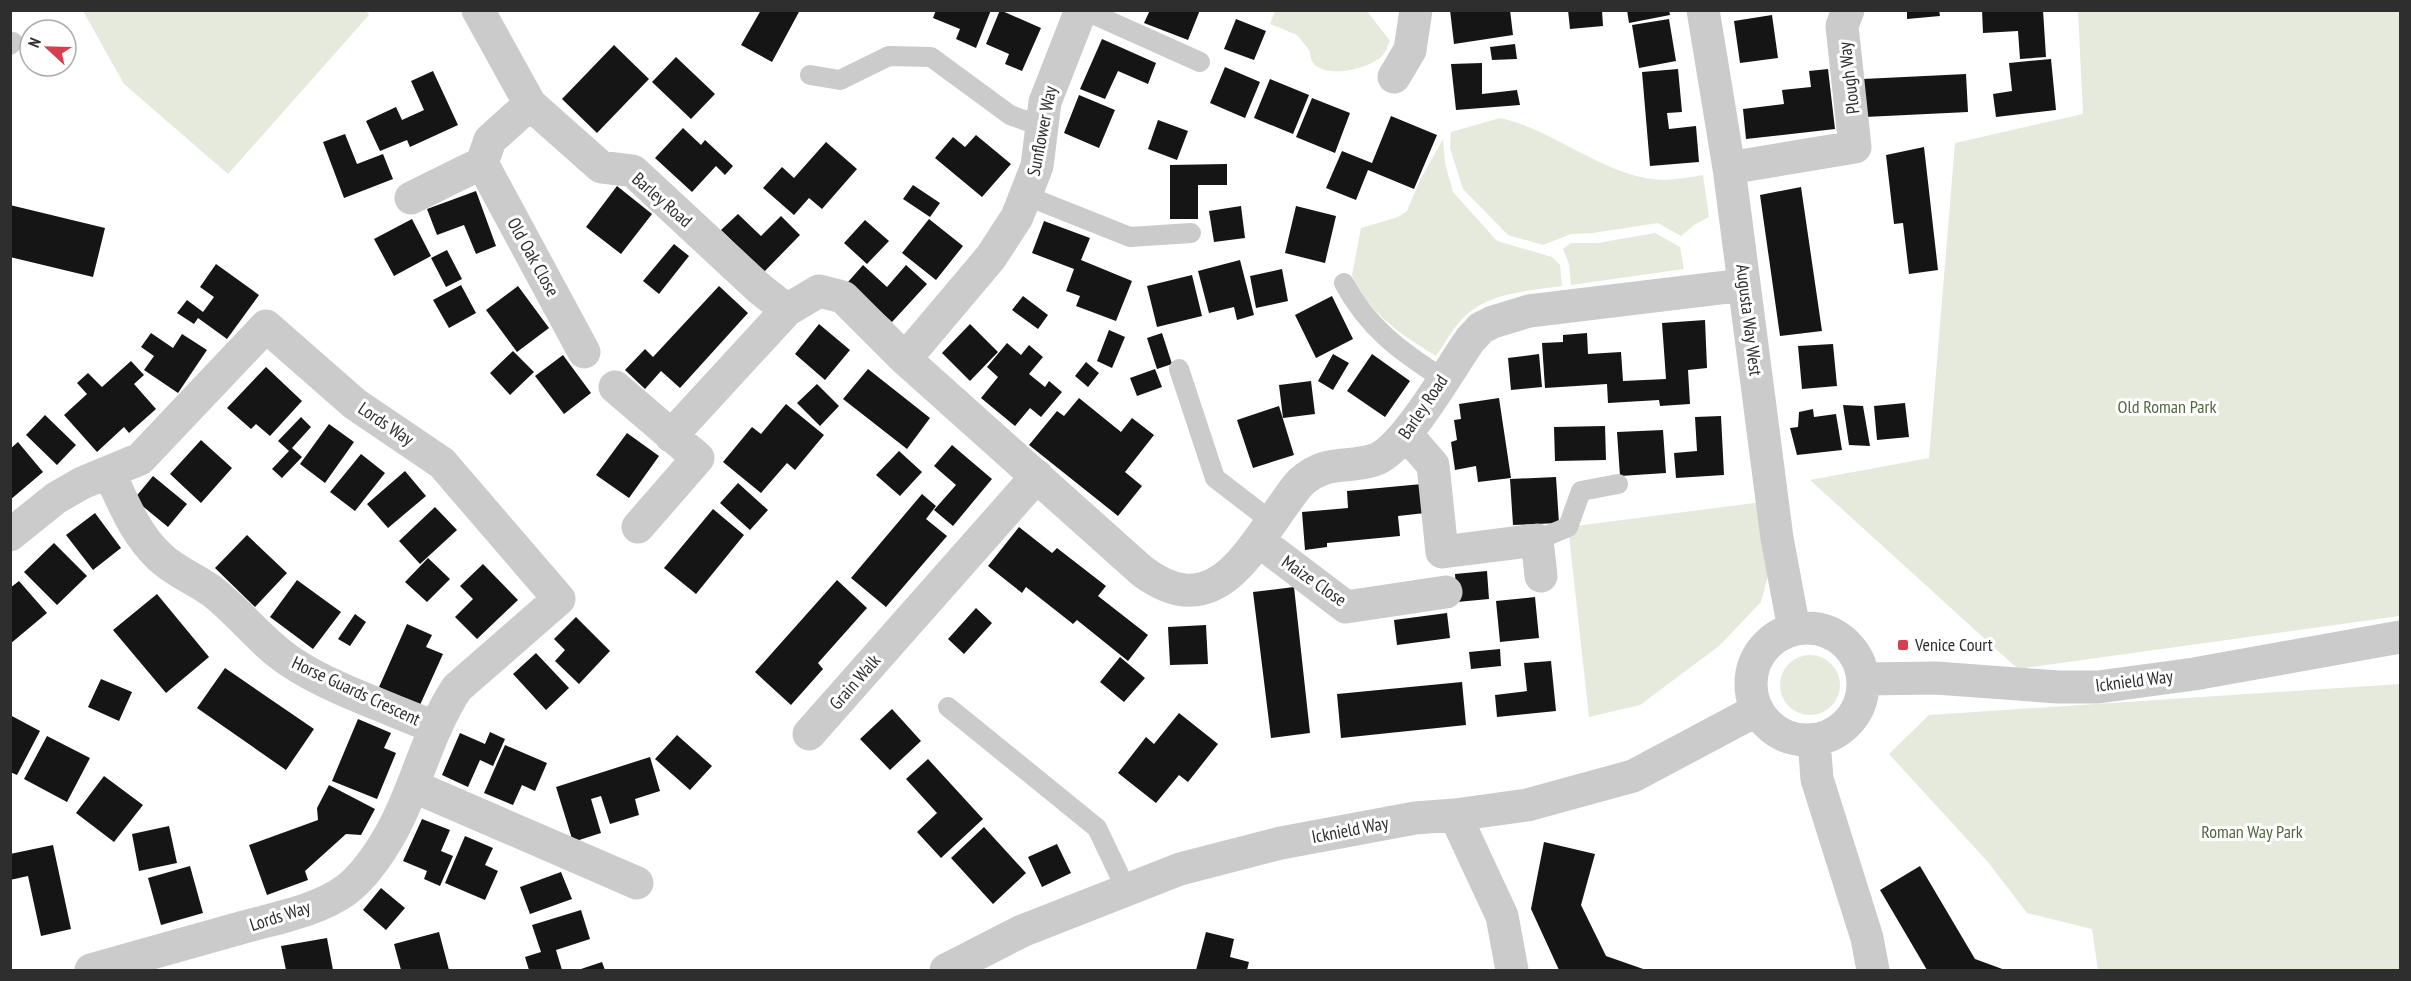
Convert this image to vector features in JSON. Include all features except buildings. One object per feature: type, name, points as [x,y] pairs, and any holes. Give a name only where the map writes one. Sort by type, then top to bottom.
[{"type":"street","name":"Barley Road","points":[[478,10],[530,104],[601,167],[633,171],[760,289],[787,310]]},
{"type":"street","name":"Sunflower Way","points":[[905,359],[991,257],[1006,237],[1028,196],[1037,166],[1040,126],[1052,78],[1082,10]]},
{"type":"street","points":[[1394,77],[1410,50],[1416,10]]},
{"type":"street","name":"Augusta Way West","points":[[1703,10],[1729,168],[1777,538],[1794,629]]},
{"type":"street","name":"Plough Way","points":[[1729,168],[1863,144],[1842,26],[1848,10]]},
{"type":"street","points":[[411,198],[482,163],[490,141],[530,104]]},
{"type":"street","name":"Old Oak Close","points":[[482,163],[584,352]]},
{"type":"street","name":"Barley Road","points":[[671,436],[787,310],[819,291],[843,297],[905,359],[1142,572],[1158,584],[1175,590],[1200,591],[1211,588],[1238,567],[1299,483],[1311,474],[1339,464],[1374,461],[1396,447],[1442,378],[1481,328],[1508,315],[1628,297],[1744,285]]},
{"type":"street","name":"Lords Way","points":[[10,535],[56,498],[140,459],[266,326],[355,404],[442,464],[559,599],[464,681],[447,704],[413,786],[378,853],[361,876],[333,898],[267,921],[92,970]]},
{"type":"street","points":[[615,387],[698,458],[638,527]]},
{"type":"street","points":[[1406,434],[1433,465],[1442,552],[1538,540],[1541,576]]},
{"type":"street","name":"Horse Guards Crescent","points":[[109,472],[128,514],[141,535],[160,558],[214,593],[278,652],[318,677],[436,728]]},
{"type":"street","name":"Grain Walk","points":[[809,734],[1037,476]]},
{"type":"street","name":"Maize Close","points":[[1265,531],[1346,607],[1446,592]]},
{"type":"street","points":[[1811,627],[1841,638],[1852,650],[1860,664],[1864,680],[1862,697],[1856,713],[1845,726],[1830,736],[1802,741],[1781,734],[1763,720],[1751,694],[1751,677],[1756,660],[1778,635],[1794,629],[1811,627]]},
{"type":"street","name":"Icknield Way","points":[[1864,680],[1936,678],[2049,687],[2098,687],[2194,674],[2400,637]]},
{"type":"street","name":"Icknield Way","points":[[946,970],[1022,932],[1180,869],[1281,843],[1415,818],[1527,805],[1633,776],[1757,710]]},
{"type":"street","points":[[1814,740],[1817,779],[1867,938],[1873,970]]},
{"type":"street","points":[[413,786],[637,883]]},
{"type":"street","points":[[1455,815],[1502,916],[1512,970]]},
{"type":"lane","points":[[1082,10],[1200,62]]},
{"type":"lane","points":[[810,75],[840,80],[889,56],[931,57],[1010,115],[1040,126]]},
{"type":"lane","points":[[1028,196],[1130,237],[1191,233]]},
{"type":"lane","points":[[1344,283],[1358,310],[1383,336],[1405,355],[1442,378]]},
{"type":"lane","points":[[1179,369],[1215,478],[1265,531]]},
{"type":"lane","points":[[1538,540],[1568,527],[1581,491],[1618,484]]},
{"type":"lane","points":[[948,706],[1097,828],[1126,889]]},
{"type":"green space","points":[[365,10],[369,15],[228,174],[124,84],[83,11]]},
{"type":"green space","points":[[1275,11],[1367,11],[1390,41],[1384,54],[1372,63],[1351,70],[1327,71],[1312,61],[1310,51],[1297,35],[1270,24]]},
{"type":"green space","name":"Old Roman Park","points":[[2078,11],[2400,11],[2400,616],[2018,669],[1810,480],[1929,458],[1955,143],[2083,114]]},
{"type":"green space","points":[[1500,118],[1538,131],[1594,160],[1632,175],[1665,180],[1703,175],[1709,217],[1694,225],[1681,236],[1658,223],[1571,234],[1543,245],[1508,235],[1463,189],[1450,148],[1451,132]]},
{"type":"green space","points":[[1443,139],[1445,163],[1453,192],[1497,241],[1552,257],[1560,265],[1562,286],[1511,294],[1476,307],[1458,324],[1436,356],[1387,322],[1367,301],[1352,275],[1361,228],[1398,217],[1407,211],[1420,180]]},
{"type":"green space","points":[[1655,233],[1680,247],[1684,269],[1571,285],[1569,264],[1563,249],[1571,243],[1598,243]]},
{"type":"green space","points":[[1762,502],[1768,576],[1761,602],[1719,646],[1640,705],[1589,717],[1568,527]]},
{"type":"green space","points":[[1804,655],[1816,655],[1827,660],[1835,668],[1840,685],[1838,697],[1827,710],[1816,715],[1804,715],[1793,710],[1785,702],[1780,691],[1780,679],[1785,668],[1793,660]]},
{"type":"green space","name":"Roman Way Park","points":[[2400,684],[2400,970],[2098,970],[2092,929],[2027,913],[1988,862],[1889,754],[1929,715]]},
{"type":"place","name":"Venice Court","points":[[1903,645]]}]
